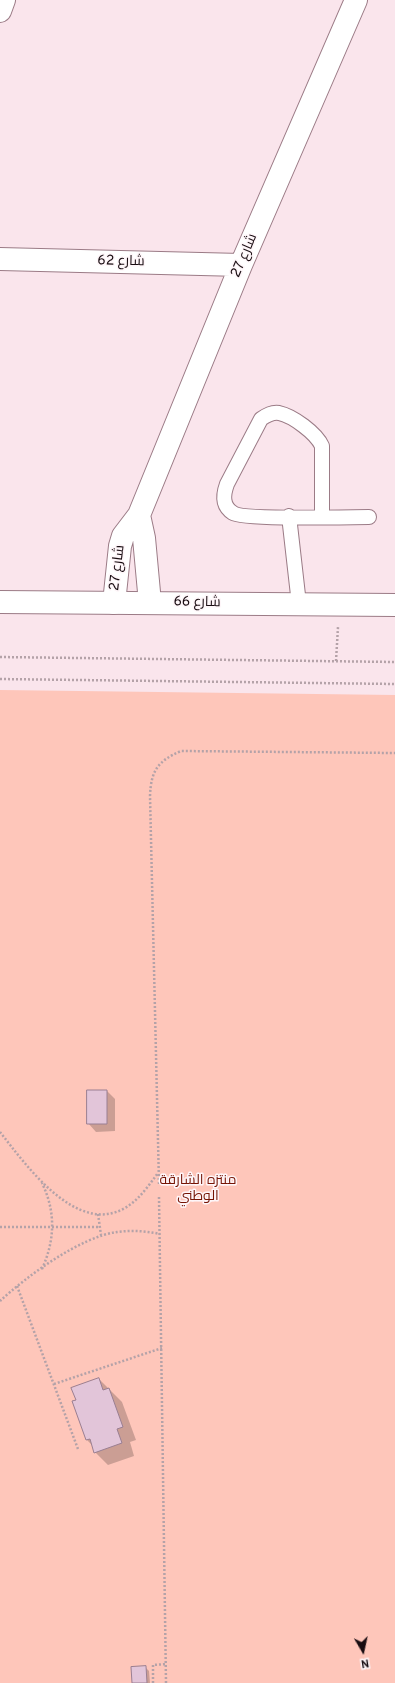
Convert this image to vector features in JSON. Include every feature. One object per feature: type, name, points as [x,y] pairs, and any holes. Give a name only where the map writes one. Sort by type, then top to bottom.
[{"type":"street","points":[[0,11],[4,0]]},
{"type":"street","name":"شارع 27","points":[[114,603],[120,546],[123,536],[139,515],[241,265],[356,0]]},
{"type":"street","name":"شارع 62","points":[[0,259],[241,265]]},
{"type":"street","name":"شارع 27","points":[[139,515],[144,538],[150,603]]},
{"type":"street","name":"شارع 66","points":[[0,602],[395,605]]},
{"type":"lane","points":[[322,517],[322,446],[318,437],[310,430],[280,413],[270,414],[261,419],[227,484],[223,495],[226,506],[234,514],[246,516],[322,517],[369,517]]},
{"type":"lane","points":[[289,516],[299,604]]},
{"type":"path","points":[[336,661],[340,605]]},
{"type":"path","points":[[0,657],[395,662]]},
{"type":"path","points":[[0,679],[395,684]]},
{"type":"path","points":[[159,1184],[150,796],[150,781],[157,767],[168,757],[182,751],[395,753]]},
{"type":"path","points":[[0,1132],[41,1181],[62,1200],[73,1207],[98,1214],[112,1214],[125,1209],[136,1201],[159,1172]]},
{"type":"path","points":[[41,1181],[48,1196],[52,1211],[53,1227],[48,1256],[42,1269]]},
{"type":"path","points":[[159,1197],[166,1683]]},
{"type":"path","points":[[98,1214],[101,1236]]},
{"type":"path","points":[[0,1227],[100,1227]]},
{"type":"path","points":[[0,1301],[17,1286],[84,1243],[101,1236],[130,1230],[160,1234]]},
{"type":"path","points":[[17,1286],[78,1448]]},
{"type":"path","points":[[54,1384],[162,1348]]},
{"type":"path","points":[[153,1683],[153,1665],[166,1664]]},
{"type":"green space","name":"منتزه الشارقة الوطني","points":[[0,690],[395,695],[395,1683],[0,1683]]},
{"type":"building","points":[[87,1090],[107,1090],[107,1124],[87,1124]]},
{"type":"building","points":[[99,1378],[103,1390],[109,1388],[123,1427],[117,1429],[122,1443],[94,1453],[90,1439],[86,1440],[72,1401],[76,1400],[71,1388]]},
{"type":"building","points":[[146,1666],[147,1683],[132,1683],[131,1667]]}]
